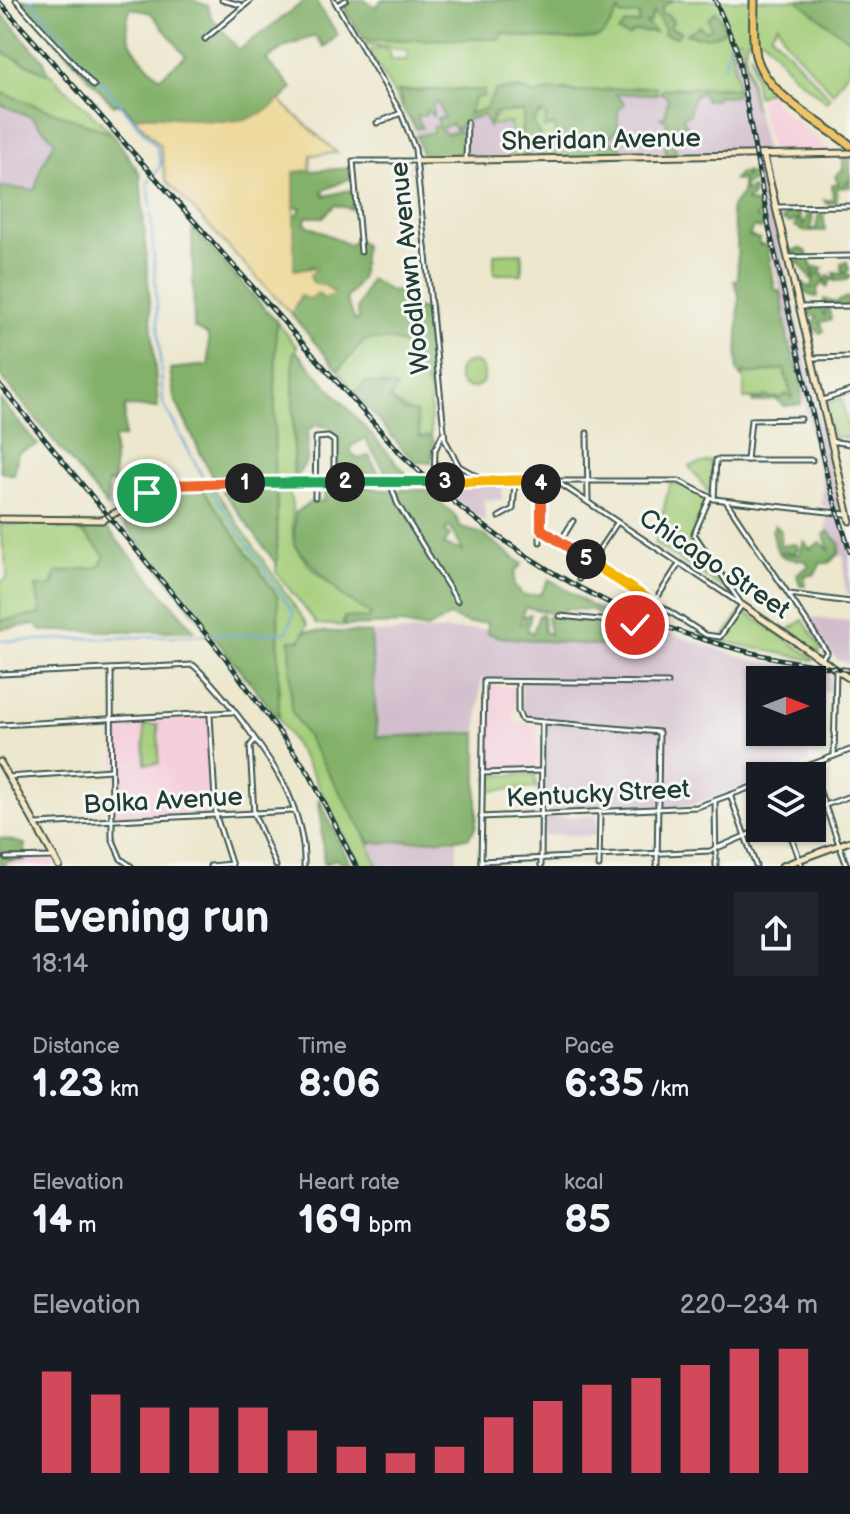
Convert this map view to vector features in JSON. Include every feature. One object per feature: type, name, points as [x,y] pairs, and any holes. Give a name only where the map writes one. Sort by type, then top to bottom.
[{"type":"main road","points":[[754,0],[755,52],[760,67],[774,87],[850,145]]},
{"type":"street","points":[[16,0],[94,86]]},
{"type":"street","points":[[222,0],[243,6]]},
{"type":"street","points":[[205,39],[251,0]]},
{"type":"street","name":"Woodlawn Avenue","points":[[334,0],[401,113],[418,161],[443,433],[448,451],[459,466],[489,481]]},
{"type":"street","points":[[337,5],[346,0]]},
{"type":"street","points":[[377,123],[401,113]]},
{"type":"street","points":[[466,161],[467,122]]},
{"type":"street","name":"Sheridan Avenue","points":[[361,252],[353,161],[764,157],[850,153]]},
{"type":"street","points":[[0,519],[102,520],[168,485],[504,480],[679,481],[712,498],[726,501],[849,517],[764,157]]},
{"type":"street","points":[[776,207],[850,206]]},
{"type":"street","points":[[787,257],[850,256]]},
{"type":"street","points":[[798,307],[850,306]]},
{"type":"street","points":[[810,358],[850,357]]},
{"type":"street","points":[[820,401],[850,391]]},
{"type":"street","points":[[747,460],[750,421],[801,419]]},
{"type":"street","points":[[434,482],[435,450],[443,433]]},
{"type":"street","points":[[587,433],[588,502]]},
{"type":"street","points":[[315,497],[314,441],[328,437],[334,442],[334,482]]},
{"type":"street","points":[[829,441],[850,444]]},
{"type":"street","points":[[541,529],[655,604],[706,635],[718,638],[742,605],[694,534],[712,498],[716,460],[812,460]]},
{"type":"street","points":[[499,517],[514,507],[515,483],[504,480]]},
{"type":"street","points":[[540,542],[541,480]]},
{"type":"street","name":"Chicago Street","points":[[556,481],[848,677]]},
{"type":"street","points":[[390,482],[395,500],[457,601]]},
{"type":"street","points":[[726,501],[827,652],[821,659]]},
{"type":"street","points":[[560,542],[573,521]]},
{"type":"street","points":[[579,579],[618,522]]},
{"type":"street","points":[[560,616],[635,625],[645,620],[679,563]]},
{"type":"street","points":[[789,594],[850,602]]},
{"type":"street","points":[[0,674],[193,665],[254,741],[288,794],[303,840],[304,866]]},
{"type":"street","points":[[111,668],[111,821],[115,850],[131,866]]},
{"type":"street","points":[[834,756],[836,670]]},
{"type":"street","points":[[835,684],[848,677]]},
{"type":"street","points":[[668,683],[518,684],[484,681],[481,863],[710,851],[745,835]]},
{"type":"street","points":[[518,684],[519,717],[542,723],[605,725],[659,732],[657,866]]},
{"type":"street","points":[[0,725],[232,712]]},
{"type":"street","points":[[210,715],[216,816],[231,865],[210,866]]},
{"type":"street","points":[[541,866],[542,723]]},
{"type":"street","points":[[254,741],[250,746],[254,814],[276,866]]},
{"type":"street","points":[[818,762],[850,751]]},
{"type":"street","points":[[0,762],[59,866]]},
{"type":"street","points":[[8,777],[111,770]]},
{"type":"street","points":[[482,773],[541,771]]},
{"type":"street","name":"Kentucky Street","points":[[481,817],[697,807],[746,789]]},
{"type":"street","points":[[730,795],[756,866]]},
{"type":"street","points":[[826,804],[850,796]]},
{"type":"street","points":[[715,801],[716,866]]},
{"type":"street","points":[[826,810],[847,866]]},
{"type":"street","name":"Bolka Avenue","points":[[35,824],[293,811]]},
{"type":"street","points":[[599,866],[600,813]]},
{"type":"street","points":[[782,866],[801,863],[850,841]]},
{"type":"street","points":[[793,842],[801,863]]},
{"type":"street","points":[[6,858],[54,857]]},
{"type":"shaded area","points":[[732,47],[743,51],[766,154],[759,154],[840,509],[850,540],[850,599],[845,586],[844,556],[824,555],[828,507],[821,506],[823,486],[750,154],[674,155],[670,143],[676,125],[697,94],[701,92],[709,98],[739,93]]},
{"type":"shaded area","points":[[771,90],[774,104],[827,147],[829,153],[771,151],[757,96],[766,98]]},
{"type":"shaded area","points":[[637,93],[641,96],[661,93],[668,97],[666,117],[661,118],[667,121],[665,150],[668,156],[617,156],[615,145],[608,141],[621,103],[614,99],[616,94]]},
{"type":"shaded area","points":[[438,102],[444,119],[438,128],[416,136],[413,127],[421,125],[417,116],[425,115],[427,110],[432,115],[433,104]]},
{"type":"shaded area","points":[[0,104],[31,117],[55,141],[41,167],[35,190],[0,187]]},
{"type":"shaded area","points":[[483,115],[489,127],[510,123],[510,157],[464,158],[464,134],[459,131],[448,134],[439,129],[451,124],[459,129],[467,119]]},
{"type":"shaded area","points":[[502,483],[502,500],[484,500],[485,522],[437,485]]},
{"type":"shaded area","points":[[806,617],[850,621],[850,663],[837,660]]},
{"type":"shaded area","points":[[649,627],[752,660],[794,666],[746,666],[746,746],[809,746],[809,762],[746,762],[746,786],[688,806],[543,812],[543,721],[521,715],[522,686],[519,682],[481,679],[477,733],[377,737],[371,633],[483,629],[506,636],[641,650]]},
{"type":"shaded area","points":[[826,671],[829,671],[832,692],[826,692]]},
{"type":"shaded area","points":[[486,685],[516,688],[513,721],[538,726],[537,768],[485,770]]},
{"type":"shaded area","points":[[208,718],[213,813],[116,817],[114,722]]},
{"type":"shaded area","points":[[596,816],[598,836],[543,835],[543,817]]},
{"type":"shaded area","points":[[457,841],[457,866],[377,866],[370,843]]},
{"type":"shaded area","points":[[52,858],[57,866],[0,866],[0,859]]},
{"type":"green space","points":[[20,0],[193,0],[208,6],[211,17],[239,50],[306,0],[315,0],[338,35],[324,47],[315,36],[284,47],[266,60],[293,89],[273,107],[255,117],[221,122],[134,117],[124,106],[112,104]],"holes":[[[131,8],[151,13],[186,56],[160,77],[138,54],[127,28]]]},
{"type":"green space","points":[[351,0],[364,0],[376,7],[381,0],[674,0],[663,6],[661,14],[668,15],[673,21],[670,28],[681,31],[677,37],[663,34],[665,29],[654,12],[650,22],[646,23],[655,32],[635,31],[628,36],[618,32],[625,24],[639,23],[639,14],[621,16],[619,11],[606,31],[592,38],[550,39],[502,32],[500,39],[370,40],[363,37],[344,9]]},
{"type":"green space","points":[[390,0],[850,0],[850,68],[833,93],[786,42],[778,24],[771,34],[830,97],[827,102],[793,75],[764,39],[747,39],[745,53],[755,109],[740,39],[730,39],[738,89],[674,87],[655,94],[655,86],[576,92],[568,89],[533,95],[520,89],[505,89],[496,90],[486,110],[467,114],[475,98],[484,96],[464,89],[399,91],[404,111],[369,51],[381,47],[390,52],[391,60],[407,60],[408,50],[365,44],[360,31],[370,40],[412,40]]},
{"type":"green space","points":[[797,0],[850,0],[850,41]]},
{"type":"green space","points":[[716,11],[726,29],[706,37],[686,34],[700,26],[705,31],[711,29],[708,19]]},
{"type":"green space","points":[[0,12],[44,61],[48,74],[0,51]]},
{"type":"green space","points":[[0,51],[51,75],[113,134],[0,92]]},
{"type":"green space","points":[[750,52],[759,76],[771,90],[757,96]]},
{"type":"green space","points":[[656,86],[655,94],[616,94],[625,104],[618,110],[618,128],[608,141],[619,144],[623,154],[594,158],[588,155],[587,158],[559,157],[554,152],[555,125],[544,128],[547,116],[540,113],[533,122],[540,137],[533,143],[543,141],[546,146],[538,149],[539,155],[531,150],[528,157],[519,147],[524,111],[494,113],[489,127],[483,115],[467,120],[456,130],[451,124],[440,129],[447,134],[458,131],[465,134],[464,158],[423,157],[416,136],[433,132],[433,127],[439,126],[437,118],[444,118],[438,102],[433,104],[433,116],[427,110],[425,115],[417,116],[422,128],[416,128],[404,111],[398,91],[484,90],[484,96],[475,98],[468,114],[485,109],[496,90],[528,91],[533,95],[553,90],[576,92]]},
{"type":"green space","points":[[662,89],[738,89],[739,93],[732,97],[719,95],[715,100],[705,100],[701,92],[696,96],[690,114],[682,117],[687,125],[676,125],[671,143],[676,148],[674,155],[668,156],[665,150],[667,122],[660,118],[665,117],[668,97],[661,93]]},
{"type":"green space","points":[[0,92],[113,134],[140,174],[158,408],[125,406],[124,437],[114,438],[114,484],[108,482],[108,507],[0,375],[0,187],[35,190],[41,167],[55,141],[31,117],[0,104]]},
{"type":"green space","points":[[501,110],[524,110],[522,140],[528,157],[510,157],[510,123],[492,125],[490,122]]},
{"type":"green space","points":[[544,113],[548,118],[545,127],[555,124],[559,157],[539,155],[538,144],[533,143],[540,136],[533,124],[534,116]]},
{"type":"green space","points":[[843,157],[850,157],[850,179],[843,185],[850,181],[850,187],[837,188],[837,202],[827,204],[824,200],[833,200],[832,184],[839,184],[835,176],[843,169]]},
{"type":"green space","points":[[351,168],[353,177],[322,191],[325,196],[350,190],[354,197],[352,209],[335,205],[323,217],[306,217],[305,224],[349,245],[357,240],[364,245],[361,278],[346,299],[355,321],[359,319],[357,309],[370,279],[390,291],[401,290],[403,305],[429,311],[430,394],[411,347],[392,340],[365,340],[338,370],[291,314],[301,296],[318,293],[322,298],[334,291],[313,283],[310,276],[313,266],[294,270],[293,216],[298,215],[301,208],[292,206],[294,172]]},
{"type":"green space","points":[[746,172],[744,178],[749,173],[755,175],[754,181],[743,186],[745,191],[753,188],[753,196],[746,201],[759,205],[760,214],[756,217],[764,222],[761,229],[753,227],[749,236],[759,239],[759,245],[767,245],[775,289],[781,292],[788,340],[801,375],[801,404],[784,406],[775,399],[753,403],[752,400],[760,400],[763,396],[779,399],[786,394],[792,398],[784,369],[750,375],[744,372],[741,377],[737,370],[739,295],[734,281],[738,280],[737,239],[730,209],[742,194],[742,180],[734,180],[738,174]]},
{"type":"green space","points":[[823,210],[825,231],[803,231],[795,226],[799,218],[790,223],[782,220],[786,214],[798,211],[803,226],[809,211],[813,212],[811,229],[816,230],[819,211]]},
{"type":"green space","points":[[192,228],[276,321],[274,479],[238,481],[212,477],[174,398],[170,369],[209,365],[208,335],[194,328]]},
{"type":"green space","points":[[799,248],[806,251],[812,267],[823,268],[819,274],[823,274],[825,282],[828,275],[835,280],[834,273],[843,274],[841,263],[847,262],[849,270],[845,272],[850,276],[846,280],[834,281],[831,279],[827,287],[822,283],[817,289],[818,297],[809,295],[797,279],[800,278],[811,288],[814,279],[800,264],[793,264],[801,258],[790,252]]},
{"type":"green space","points":[[522,253],[522,274],[494,274],[494,254]]},
{"type":"green space","points":[[847,297],[850,304],[842,307],[828,305],[831,320],[820,322],[824,331],[820,333],[812,327],[817,317],[806,313],[802,305],[805,301],[811,308],[820,308],[825,317],[824,299],[835,303]]},
{"type":"green space","points":[[276,321],[297,347],[293,353],[293,472],[296,478],[274,479]]},
{"type":"green space","points":[[365,340],[392,340],[411,347],[430,394],[431,436],[420,437],[410,412],[390,399],[397,388],[365,382],[355,393],[338,370]]},
{"type":"green space","points":[[296,351],[406,473],[405,478],[387,478],[366,438],[351,446],[350,451],[358,459],[369,456],[381,477],[339,478],[336,470],[339,441],[329,427],[316,425],[308,430],[307,460],[296,478],[294,476],[293,353]]},
{"type":"green space","points":[[471,362],[480,366],[484,375],[480,384],[471,388],[462,384],[458,375],[462,366]]},
{"type":"green space","points":[[784,369],[792,397],[744,399],[744,372],[750,375]]},
{"type":"green space","points":[[365,382],[397,387],[390,399],[404,411],[416,412],[420,437],[431,436],[434,441],[431,463],[414,462],[355,393]]},
{"type":"green space","points":[[842,398],[849,438],[832,436],[825,404]]},
{"type":"green space","points":[[0,400],[38,445],[18,452],[14,475],[1,472],[0,467]]},
{"type":"green space","points":[[710,461],[713,475],[710,494],[689,466]]},
{"type":"green space","points":[[670,483],[685,486],[706,499],[691,537],[730,589],[729,592],[655,544]]},
{"type":"green space","points":[[277,485],[286,486],[290,494],[296,547],[320,576],[371,615],[367,620],[354,617],[342,622],[345,626],[317,624],[276,572]]},
{"type":"green space","points":[[277,485],[277,565],[222,490]]},
{"type":"green space","points":[[324,487],[426,490],[455,515],[461,528],[483,534],[522,564],[515,572],[514,585],[523,596],[541,594],[549,579],[592,606],[619,617],[615,620],[600,616],[593,610],[566,609],[559,616],[608,623],[608,641],[633,645],[637,649],[499,637],[487,633],[487,622],[469,624],[450,616],[427,629],[402,624],[345,626],[344,617],[367,619],[371,615],[340,594],[294,545],[295,513],[311,502],[324,501]],"holes":[[[450,527],[463,551],[444,545],[450,535],[445,530]],[[525,607],[553,613],[547,617],[550,634],[544,632],[543,614],[539,615],[533,633],[527,630],[531,614],[524,616],[525,623],[520,624]]]},
{"type":"green space","points":[[202,488],[215,490],[307,625],[301,640],[291,640],[377,866],[359,866],[312,773],[279,719],[278,597]]},
{"type":"green space","points":[[202,488],[278,597],[279,719],[119,518],[169,489]]},
{"type":"green space","points":[[52,523],[59,529],[80,532],[105,556],[99,567],[56,573],[41,614],[0,621],[0,582],[7,579],[7,573],[0,525]]},
{"type":"green space","points":[[62,523],[106,527],[195,631],[41,631],[37,624],[0,629],[0,621],[41,614],[36,586],[54,586],[56,573],[99,567],[105,556],[81,530],[56,526]]},
{"type":"green space","points":[[775,525],[781,531],[780,546],[796,544],[798,548],[795,553],[781,551],[782,554],[800,554],[804,541],[810,549],[820,542],[830,551],[824,535],[828,531],[840,543],[839,553],[829,563],[821,563],[814,575],[805,575],[805,586],[800,586],[797,574],[809,566],[806,561],[779,554],[772,531]]},
{"type":"green space","points":[[742,610],[814,658],[813,660],[721,641]]},
{"type":"green space","points":[[803,620],[821,647],[819,653],[786,632]]},
{"type":"green space","points":[[304,631],[371,633],[377,737],[477,733],[477,816],[475,828],[468,838],[370,843],[291,710],[290,640],[301,640]]},
{"type":"green space","points":[[144,725],[158,725],[159,763],[145,764]]},
{"type":"green space","points":[[535,774],[536,788],[488,791],[488,776]]},
{"type":"green space","points":[[319,798],[351,866],[344,866],[336,859],[324,864]]},
{"type":"green space","points":[[0,838],[25,844],[24,860],[7,861],[5,866],[0,866]]},
{"type":"sand","points":[[279,100],[337,153],[311,155],[310,170],[294,172],[294,270],[317,268],[310,276],[313,283],[324,285],[335,294],[324,299],[318,293],[310,299],[300,296],[291,314],[166,180],[160,146],[134,117],[210,121],[248,119],[265,112]]},
{"type":"waterway","points":[[31,0],[156,146],[161,165],[155,174]]},
{"type":"waterway","points":[[724,68],[730,40]]},
{"type":"waterway","points":[[151,208],[148,183],[152,177]]},
{"type":"waterway","points":[[151,214],[163,403],[205,481]]},
{"type":"waterway","points":[[208,487],[294,613],[286,633],[210,635]]},
{"type":"waterway","points":[[0,641],[205,635]]},
{"type":"railway","points":[[715,0],[737,50],[769,228],[828,480],[850,552]]},
{"type":"railway","points":[[0,3],[403,456],[452,500],[502,539],[554,573],[608,602],[664,626],[785,660],[850,670]]},
{"type":"railway","points":[[0,385],[224,656],[309,773],[356,866]]},
{"type":"route","points":[[147,493],[178,484],[541,480],[541,529],[655,604],[645,620],[635,625]]}]
